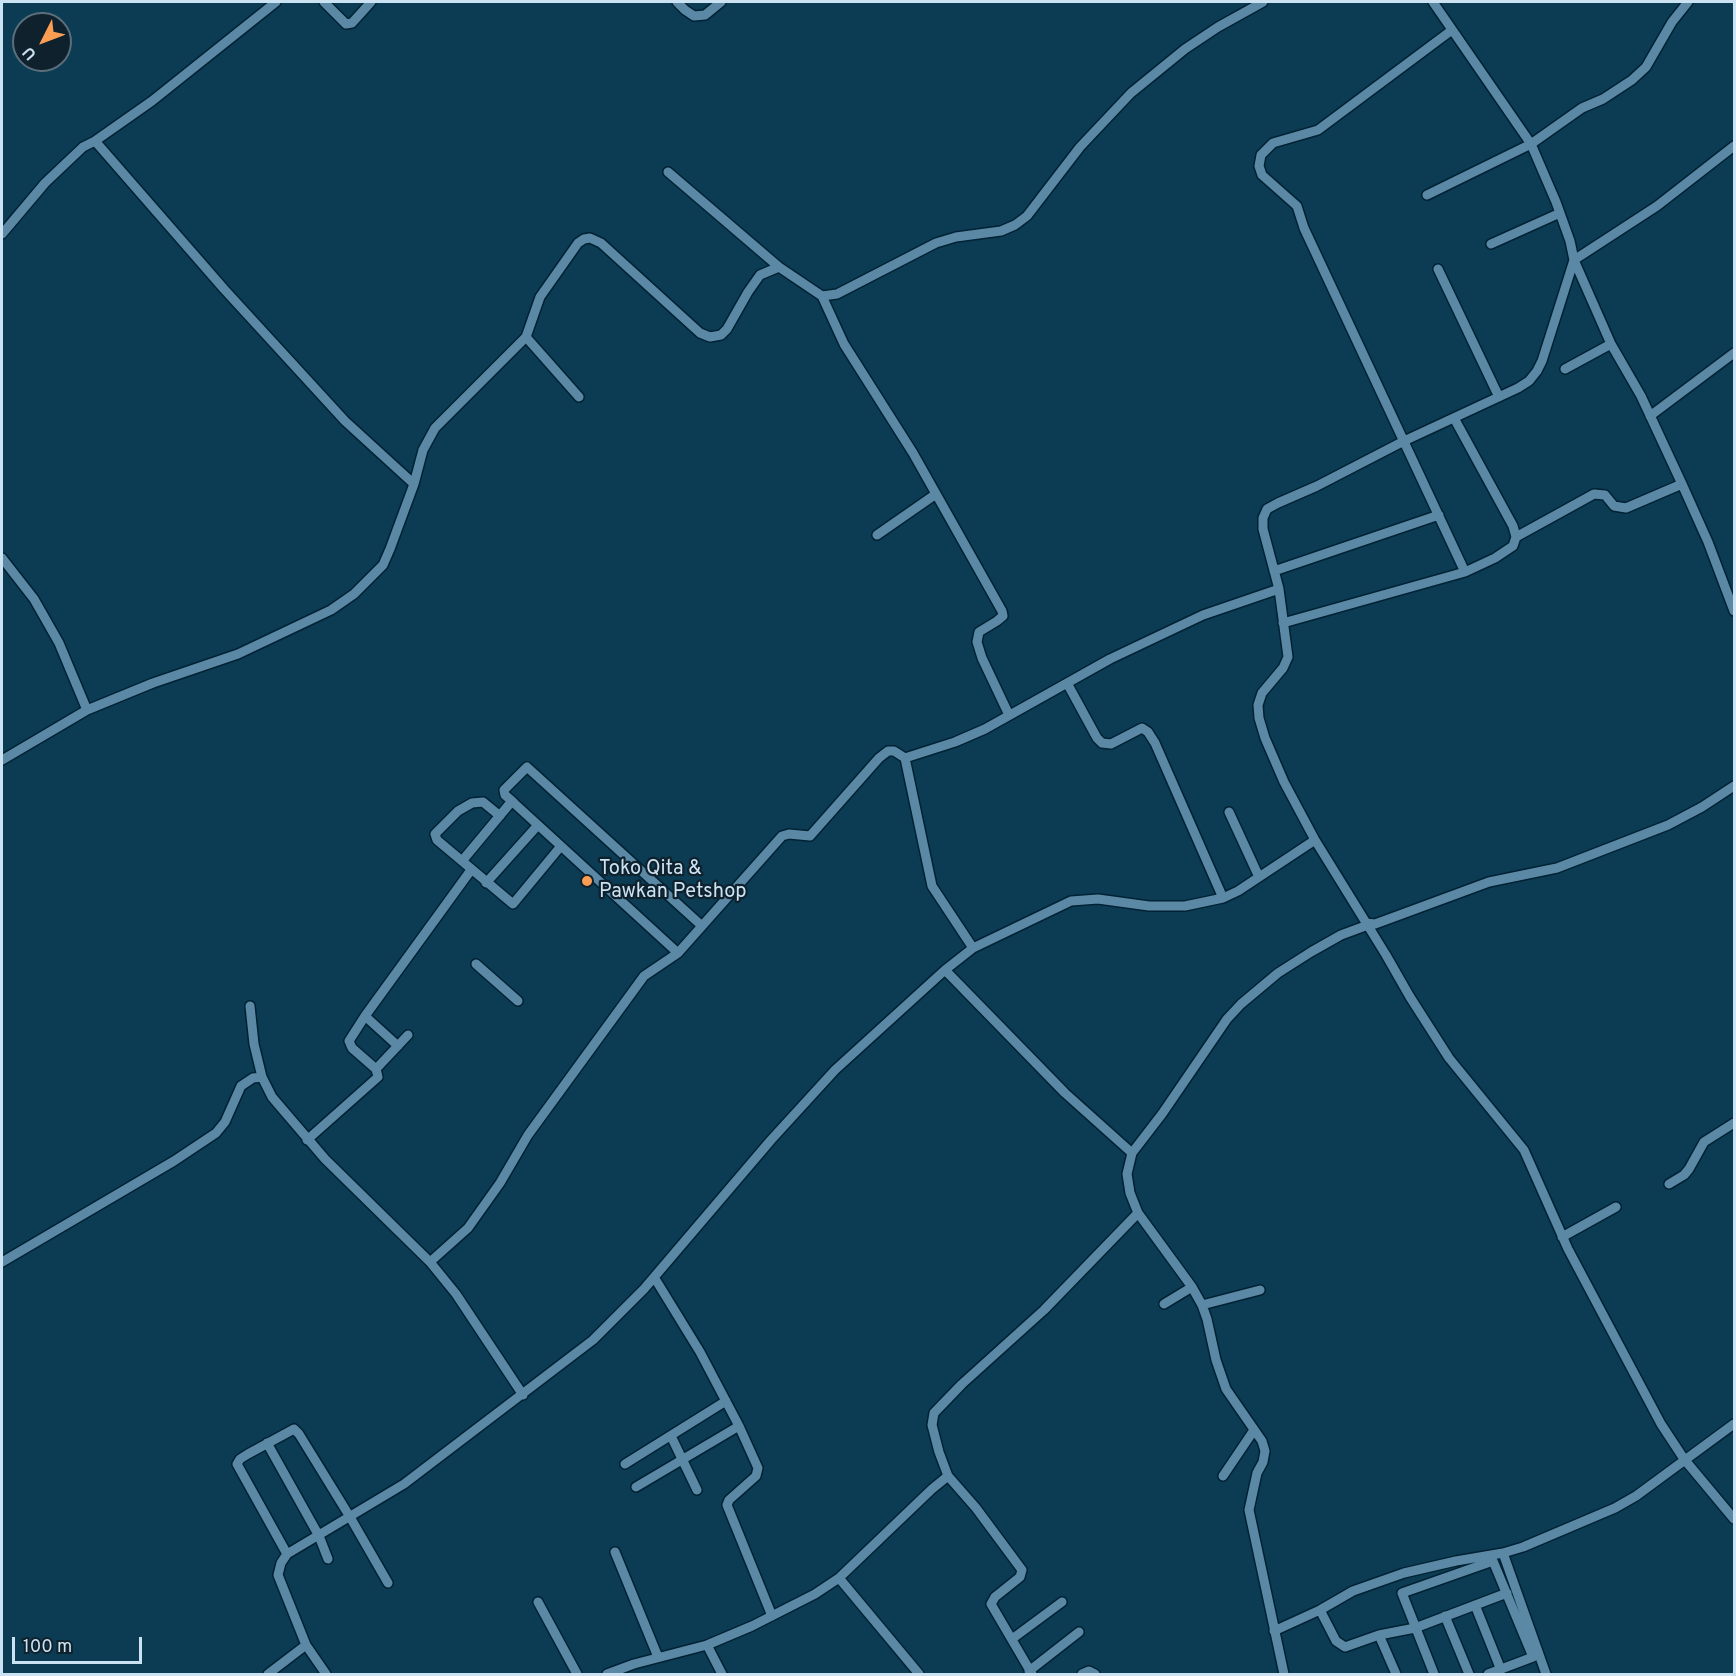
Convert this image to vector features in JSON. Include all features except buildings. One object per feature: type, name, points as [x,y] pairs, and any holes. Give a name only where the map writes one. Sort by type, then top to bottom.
[{"type":"street","points":[[2,234],[45,183],[83,147],[152,101],[276,2]]},
{"type":"street","points":[[324,2],[346,24],[352,23],[371,2]]},
{"type":"street","points":[[677,2],[694,15],[705,15],[721,2]]},
{"type":"street","points":[[822,296],[837,294],[936,243],[956,237],[1001,231],[1015,225],[1027,216],[1080,147],[1131,93],[1185,49],[1218,27],[1263,2]]},
{"type":"street","points":[[1433,2],[1531,144],[1560,213],[1574,260],[1611,344],[1650,416],[1682,484],[1708,542],[1734,611]]},
{"type":"street","points":[[1427,195],[1531,144],[1582,108],[1603,99],[1632,80],[1646,67],[1672,22],[1688,2]]},
{"type":"street","points":[[1452,30],[1318,130],[1273,143],[1261,154],[1259,166],[1262,175],[1297,206],[1304,228],[1465,572]]},
{"type":"street","points":[[95,141],[224,289],[345,421],[414,484]]},
{"type":"street","points":[[1734,146],[1657,206],[1574,260],[1542,361],[1537,371],[1518,388],[1404,441],[1317,486],[1278,502],[1267,510],[1263,523],[1279,589],[1288,657],[1283,668],[1259,698],[1259,718],[1284,782],[1315,840],[1449,1058],[1524,1150],[1562,1237],[1640,1387],[1684,1459],[1734,1519]]},
{"type":"street","points":[[668,172],[780,267],[822,296],[844,344],[913,453],[1002,611],[1003,616],[998,621],[979,632],[977,642],[982,658],[1009,715]]},
{"type":"street","points":[[1491,244],[1560,213]]},
{"type":"street","points":[[2,760],[87,710],[153,682],[238,654],[331,610],[354,594],[382,565],[390,549],[414,484],[423,450],[435,428],[526,337],[540,297],[578,243],[584,239],[596,239],[700,333],[710,338],[721,335],[727,329],[747,292],[760,275],[780,267]]},
{"type":"street","points":[[1438,270],[1499,397]]},
{"type":"street","points":[[526,337],[579,398]]},
{"type":"street","points":[[1565,369],[1611,344]]},
{"type":"street","points":[[1650,416],[1734,352]]},
{"type":"street","points":[[1283,623],[1465,572],[1506,552],[1513,546],[1516,537],[1513,526],[1454,418]]},
{"type":"street","points":[[1516,537],[1594,494],[1605,495],[1614,506],[1626,508],[1682,484]]},
{"type":"street","points":[[877,535],[936,494]]},
{"type":"street","points":[[1274,571],[1439,515]]},
{"type":"street","points":[[2,558],[34,599],[54,634],[87,710]]},
{"type":"street","points":[[905,758],[955,742],[985,729],[1110,659],[1203,615],[1279,589]]},
{"type":"street","points":[[1067,683],[1102,743],[1111,744],[1142,728],[1148,732],[1155,742],[1223,898]]},
{"type":"street","points":[[430,1262],[468,1228],[500,1183],[528,1135],[644,976],[678,953],[782,836],[789,834],[810,836],[879,758],[888,751],[894,751],[905,758],[932,886],[973,948]]},
{"type":"street","points":[[678,953],[505,795],[504,790],[528,767],[702,926]]},
{"type":"street","points":[[1284,1674],[1249,1510],[1252,1490],[1265,1451],[1262,1441],[1232,1400],[1222,1379],[1202,1305],[1192,1287],[1138,1213],[1130,1193],[1127,1174],[1132,1153],[1162,1114],[1227,1019],[1271,979],[1311,952],[1367,924],[1375,924],[1489,882],[1557,868],[1668,825],[1702,807],[1734,786]]},
{"type":"street","points":[[462,861],[512,801]]},
{"type":"street","points":[[500,816],[483,802],[472,803],[458,811],[435,834],[436,840],[513,904],[561,846]]},
{"type":"street","points":[[1229,812],[1259,877]]},
{"type":"street","points":[[486,883],[538,825]]},
{"type":"street","points":[[326,1674],[306,1645],[278,1575],[280,1563],[287,1554],[404,1484],[593,1340],[654,1277],[835,1070],[945,970],[973,948],[1071,901],[1098,899],[1149,906],[1185,906],[1223,898],[1238,891],[1315,840]]},
{"type":"street","points":[[308,1140],[378,1077],[376,1069],[349,1043],[365,1016],[471,870]]},
{"type":"street","points":[[476,964],[518,1001]]},
{"type":"street","points":[[945,970],[1065,1093],[1132,1153]]},
{"type":"street","points":[[250,1006],[254,1044],[262,1077],[270,1093],[324,1159],[430,1262],[456,1294],[523,1395]]},
{"type":"street","points":[[365,1016],[398,1046]]},
{"type":"street","points":[[376,1069],[408,1035]]},
{"type":"street","points":[[2,1262],[154,1173],[216,1133],[225,1122],[241,1086],[253,1078],[262,1077]]},
{"type":"street","points":[[1669,1184],[1684,1175],[1704,1143],[1734,1123]]},
{"type":"street","points":[[1562,1237],[1616,1207]]},
{"type":"street","points":[[1079,1632],[1031,1672],[991,1602],[1020,1577],[1022,1570],[976,1508],[948,1476],[932,1425],[934,1413],[962,1384],[1044,1310],[1138,1213]]},
{"type":"street","points":[[654,1277],[700,1352],[739,1426],[758,1471],[756,1476],[729,1500],[727,1505],[772,1616]]},
{"type":"street","points":[[1164,1304],[1192,1287]]},
{"type":"street","points":[[1202,1305],[1260,1290]]},
{"type":"street","points":[[625,1464],[726,1401]]},
{"type":"street","points":[[1274,1631],[1320,1610],[1353,1591],[1404,1573],[1523,1547],[1615,1508],[1636,1496],[1734,1424]]},
{"type":"street","points":[[636,1487],[739,1426]]},
{"type":"street","points":[[287,1554],[237,1464],[240,1459],[291,1429],[297,1430],[388,1583]]},
{"type":"street","points":[[1223,1476],[1254,1430]]},
{"type":"street","points":[[671,1436],[697,1490]]},
{"type":"street","points":[[267,1443],[319,1536],[328,1559]]},
{"type":"street","points":[[607,1674],[625,1666],[707,1645],[815,1594],[839,1578],[948,1476]]},
{"type":"street","points":[[615,1552],[658,1657]]},
{"type":"street","points":[[1503,1553],[1546,1674]]},
{"type":"street","points":[[1434,1674],[1402,1593],[1493,1561],[1533,1657],[1488,1674]]},
{"type":"street","points":[[839,1578],[919,1674]]},
{"type":"street","points":[[1320,1610],[1336,1641],[1345,1647],[1379,1635],[1415,1628],[1507,1593]]},
{"type":"street","points":[[538,1602],[578,1674]]},
{"type":"street","points":[[1012,1639],[1062,1602]]},
{"type":"street","points":[[1475,1605],[1501,1670]]},
{"type":"street","points":[[1445,1616],[1468,1674]]},
{"type":"street","points":[[1379,1635],[1396,1674]]},
{"type":"street","points":[[268,1674],[306,1645]]},
{"type":"street","points":[[707,1645],[722,1674]]},
{"type":"street","points":[[1082,1674],[1089,1671],[1095,1674]]},
{"type":"place","name":"Toko Qita & Pawkan Petshop","points":[[587,881]]}]
